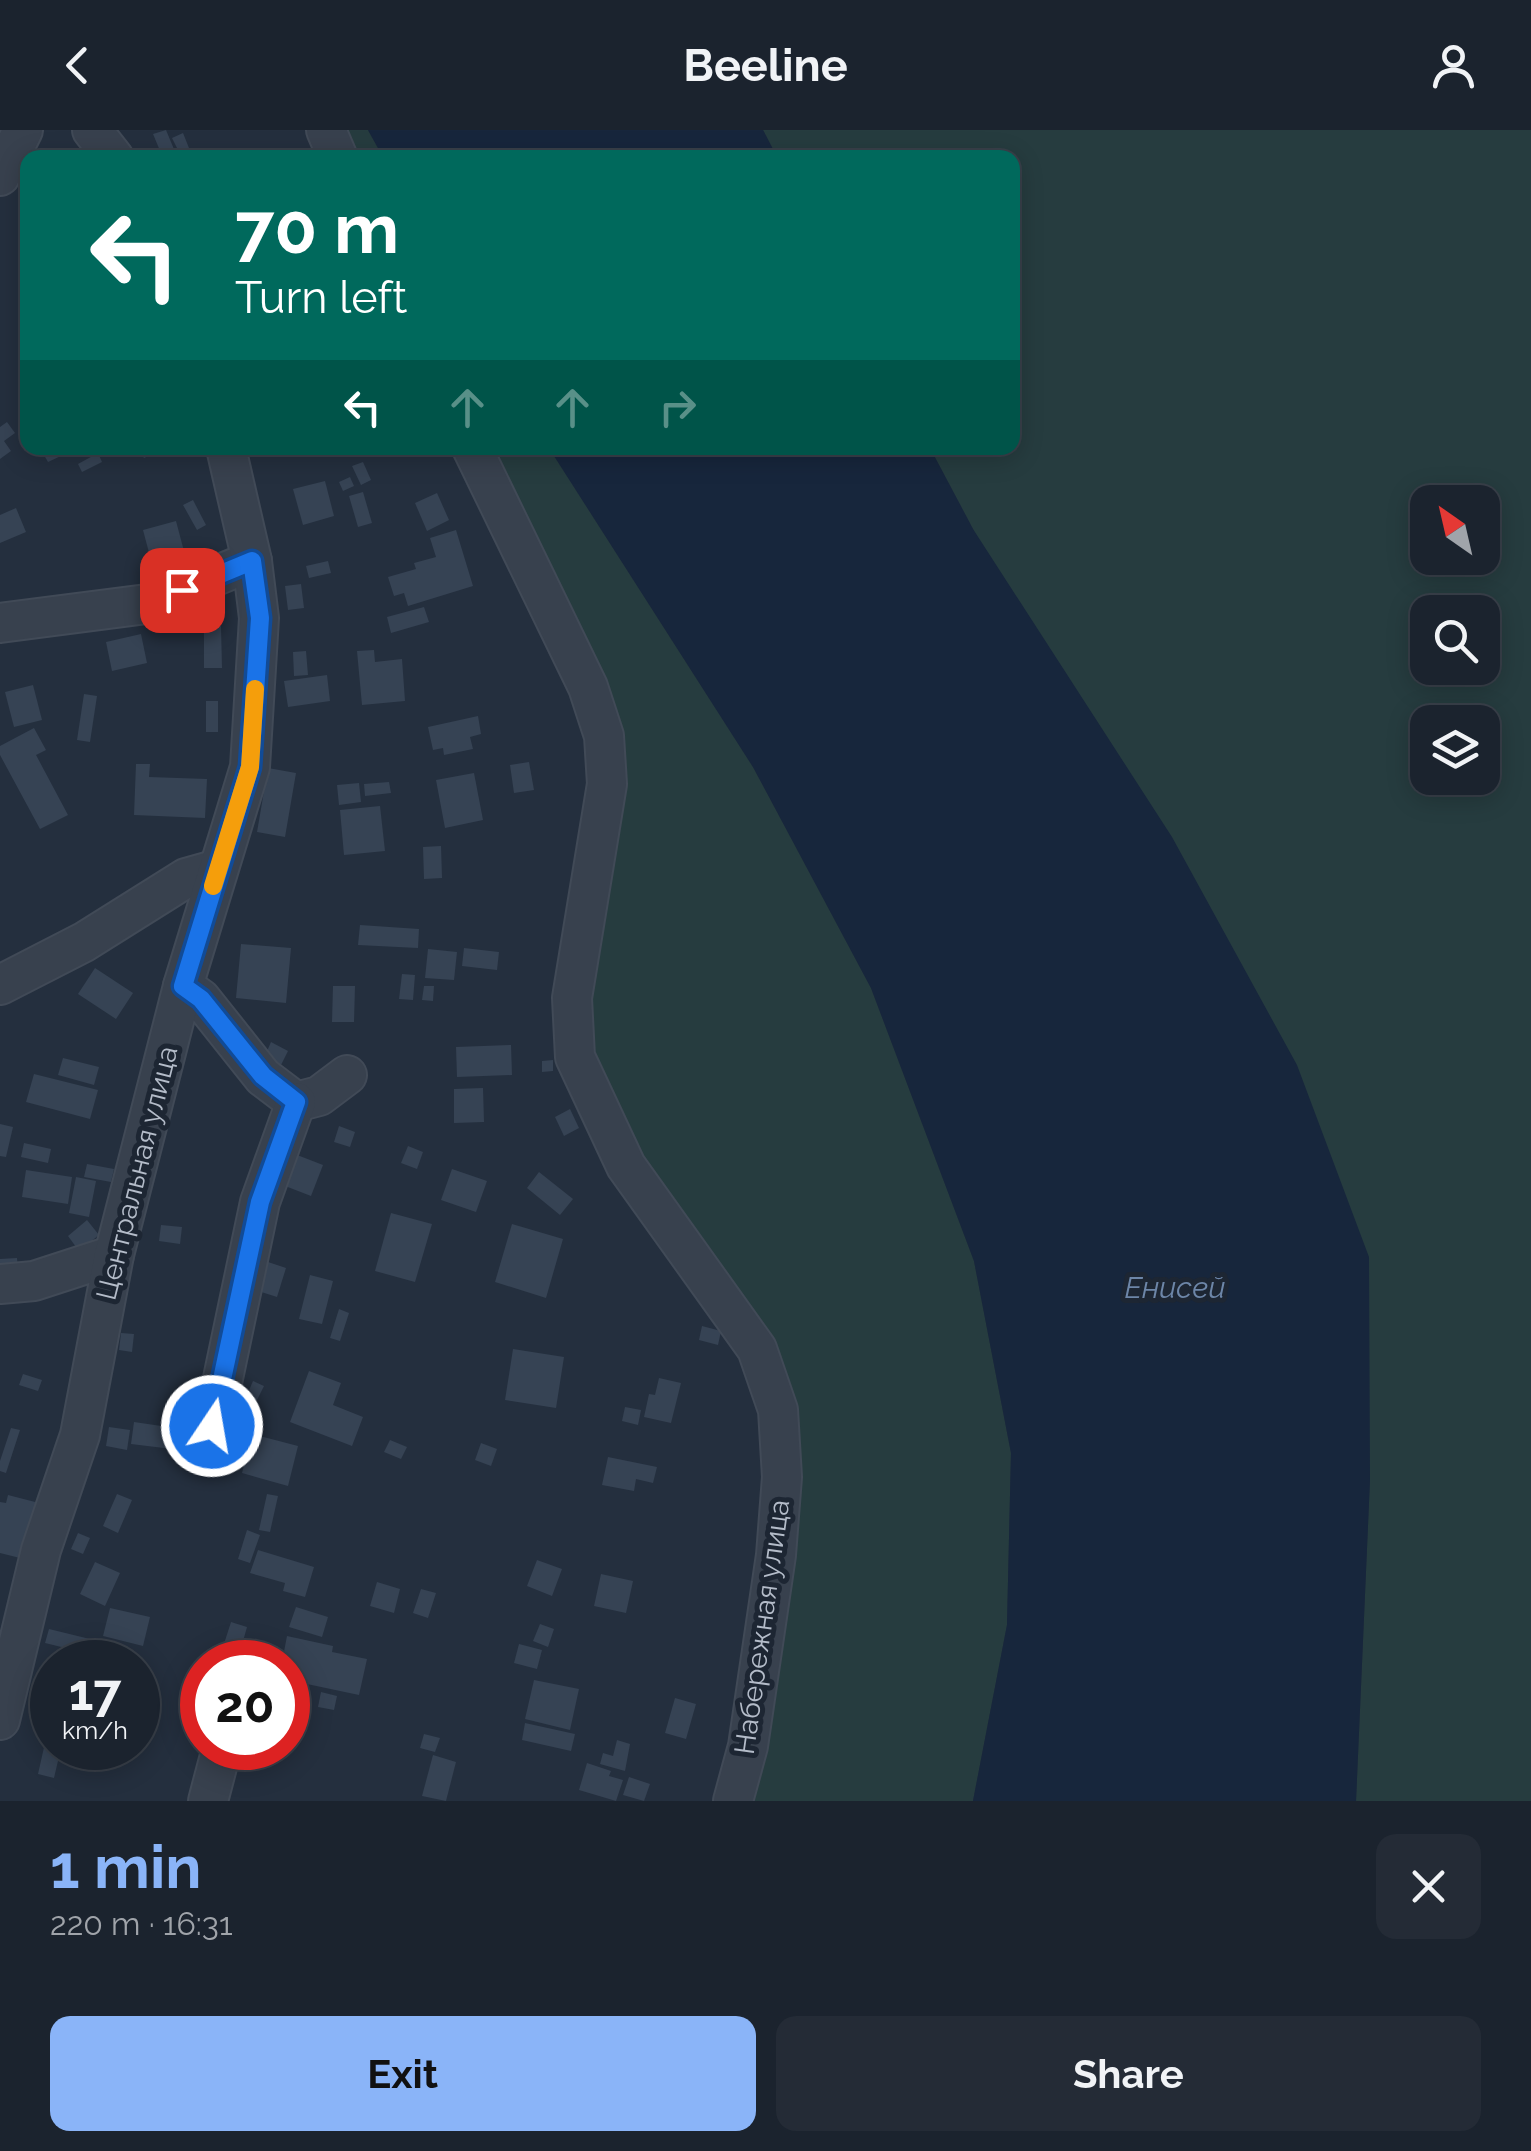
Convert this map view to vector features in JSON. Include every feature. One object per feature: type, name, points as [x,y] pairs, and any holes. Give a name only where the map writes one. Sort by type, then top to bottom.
[{"type":"street","points":[[0,176],[22,130]]},
{"type":"street","points":[[92,130],[108,150]]},
{"type":"street","name":"Центральная улица","points":[[0,1720],[41,1550],[80,1435],[114,1255],[183,986],[250,767],[260,618],[252,561],[228,455]]},
{"type":"street","name":"Набережная улица","points":[[475,455],[588,687],[604,736],[607,784],[572,998],[575,1057],[626,1166],[757,1349],[778,1410],[782,1477],[776,1555],[748,1746],[733,1801]]},
{"type":"street","points":[[0,622],[147,604],[252,561]]},
{"type":"street","points":[[0,985],[84,942],[186,878],[218,869]]},
{"type":"street","points":[[183,986],[201,999],[263,1076],[296,1102]]},
{"type":"street","points":[[296,1102],[319,1096],[347,1075]]},
{"type":"street","points":[[212,1426],[260,1202],[296,1102]]},
{"type":"street","points":[[0,1284],[34,1281],[114,1255]]},
{"type":"street","points":[[208,1801],[216,1770]]},
{"type":"green space","points":[[338,130],[368,130],[379,150],[347,150]]},
{"type":"green space","points":[[763,130],[1531,130],[1531,1801],[1356,1801],[1370,1479],[973,529],[934,455],[1020,455],[1020,150],[773,150]]},
{"type":"green space","points":[[490,455],[553,455],[753,767],[871,988],[974,1261],[1011,1453],[1007,1625],[973,1801],[747,1801],[792,1436],[602,1090],[583,1017],[625,791],[612,698]]},
{"type":"water","points":[[368,130],[763,130],[773,150],[379,150]]},
{"type":"water","name":"Енисей","points":[[553,455],[934,455],[973,529],[1172,837],[1297,1065],[1369,1257],[1370,1479],[1356,1801],[973,1801],[1007,1625],[1011,1453],[974,1261],[871,988],[753,767]]},
{"type":"building","points":[[166,130],[174,150],[160,150],[153,134]]},
{"type":"building","points":[[183,133],[189,148],[178,150],[172,138]]},
{"type":"building","points":[[7,422],[15,433],[4,441],[11,451],[0,459],[0,427]]},
{"type":"building","points":[[44,455],[63,455],[48,462]]},
{"type":"building","points":[[94,455],[99,455],[102,462],[82,472],[78,464]]},
{"type":"building","points":[[363,462],[371,480],[361,485],[352,466]]},
{"type":"building","points":[[350,477],[354,486],[343,491],[339,482]]},
{"type":"building","points":[[325,481],[334,516],[303,525],[293,489]]},
{"type":"building","points":[[363,492],[372,523],[358,527],[349,496]]},
{"type":"building","points":[[437,493],[449,520],[427,531],[415,503]]},
{"type":"building","points":[[193,500],[206,525],[197,530],[183,505]]},
{"type":"building","points":[[16,508],[26,532],[0,543],[0,515]]},
{"type":"building","points":[[176,521],[189,570],[156,579],[143,530]]},
{"type":"building","points":[[456,530],[473,586],[408,606],[404,593],[394,596],[388,577],[416,569],[414,563],[436,557],[430,538]]},
{"type":"building","points":[[328,561],[331,573],[309,578],[306,566]]},
{"type":"building","points":[[301,584],[304,608],[288,610],[285,586]]},
{"type":"building","points":[[424,607],[429,622],[391,633],[387,617]]},
{"type":"building","points":[[204,626],[221,626],[222,668],[204,668]]},
{"type":"building","points":[[141,634],[147,663],[112,671],[106,642]]},
{"type":"building","points":[[374,650],[375,662],[402,659],[405,701],[362,705],[357,651]]},
{"type":"building","points":[[306,651],[308,675],[294,676],[293,652]]},
{"type":"building","points":[[327,675],[330,701],[288,707],[284,681]]},
{"type":"building","points":[[33,685],[42,720],[14,727],[5,692]]},
{"type":"building","points":[[84,694],[97,696],[90,742],[77,740]]},
{"type":"building","points":[[206,701],[218,701],[218,732],[206,732]]},
{"type":"building","points":[[478,716],[481,734],[470,737],[473,749],[444,755],[443,748],[433,750],[428,727]]},
{"type":"building","points":[[34,728],[46,750],[36,755],[68,815],[40,829],[0,755],[0,746]]},
{"type":"building","points":[[529,762],[534,790],[514,793],[510,765]]},
{"type":"building","points":[[136,764],[150,764],[149,777],[207,779],[205,818],[134,815]]},
{"type":"building","points":[[268,768],[296,773],[285,837],[257,832]]},
{"type":"building","points":[[474,773],[483,820],[445,828],[436,780]]},
{"type":"building","points":[[389,782],[391,793],[365,796],[364,784]]},
{"type":"building","points":[[359,783],[361,802],[339,805],[337,785]]},
{"type":"building","points":[[380,806],[385,851],[344,855],[340,810]]},
{"type":"building","points":[[441,846],[442,878],[424,879],[423,847]]},
{"type":"building","points":[[360,925],[419,929],[418,948],[358,945]]},
{"type":"building","points":[[241,944],[291,948],[286,1003],[236,998]]},
{"type":"building","points":[[464,948],[499,952],[497,970],[462,966]]},
{"type":"building","points":[[428,949],[457,952],[454,980],[425,978]]},
{"type":"building","points":[[95,968],[133,993],[116,1019],[78,994]]},
{"type":"building","points":[[402,974],[415,975],[413,1000],[399,999]]},
{"type":"building","points":[[333,986],[355,986],[354,1022],[332,1022]]},
{"type":"building","points":[[424,986],[434,986],[433,1001],[422,1000]]},
{"type":"building","points":[[271,1042],[288,1051],[281,1065],[264,1058]]},
{"type":"building","points":[[511,1045],[512,1075],[457,1077],[456,1047]]},
{"type":"building","points":[[63,1058],[99,1067],[94,1085],[58,1075]]},
{"type":"building","points":[[553,1060],[553,1071],[542,1072],[542,1061]]},
{"type":"building","points":[[34,1074],[98,1090],[90,1119],[26,1102]]},
{"type":"building","points":[[483,1088],[484,1122],[454,1123],[454,1089]]},
{"type":"building","points":[[570,1109],[579,1128],[564,1136],[555,1117]]},
{"type":"building","points":[[0,1124],[13,1127],[6,1157],[0,1156]]},
{"type":"building","points":[[339,1126],[355,1132],[350,1147],[334,1142]]},
{"type":"building","points":[[24,1143],[51,1149],[48,1163],[21,1157]]},
{"type":"building","points":[[408,1146],[423,1152],[417,1169],[401,1163]]},
{"type":"building","points":[[292,1153],[323,1165],[311,1196],[280,1184]]},
{"type":"building","points":[[87,1164],[114,1169],[111,1182],[84,1177]]},
{"type":"building","points":[[452,1169],[487,1181],[476,1212],[441,1200]]},
{"type":"building","points":[[26,1170],[72,1177],[68,1204],[22,1197]]},
{"type":"building","points":[[539,1172],[573,1199],[560,1215],[527,1188]]},
{"type":"building","points":[[76,1177],[96,1181],[89,1217],[69,1213]]},
{"type":"building","points":[[391,1213],[432,1224],[415,1282],[375,1271]]},
{"type":"building","points":[[87,1220],[99,1235],[79,1251],[68,1236]]},
{"type":"building","points":[[512,1224],[563,1239],[546,1298],[495,1282]]},
{"type":"building","points":[[161,1225],[182,1227],[180,1244],[159,1241]]},
{"type":"building","points":[[17,1258],[18,1271],[0,1273],[0,1259]]},
{"type":"building","points":[[265,1261],[286,1268],[277,1297],[255,1290]]},
{"type":"building","points":[[310,1275],[333,1281],[322,1324],[299,1319]]},
{"type":"building","points":[[339,1309],[349,1313],[340,1341],[330,1338]]},
{"type":"building","points":[[702,1326],[721,1331],[718,1345],[699,1340]]},
{"type":"building","points":[[121,1333],[134,1334],[132,1352],[119,1350]]},
{"type":"building","points":[[513,1349],[564,1357],[556,1408],[505,1400]]},
{"type":"building","points":[[309,1371],[341,1383],[333,1405],[363,1417],[352,1446],[290,1422]]},
{"type":"building","points":[[23,1374],[42,1380],[38,1391],[19,1385]]},
{"type":"building","points":[[659,1378],[681,1383],[671,1423],[644,1417],[649,1394],[655,1395]]},
{"type":"building","points":[[253,1381],[264,1386],[257,1400],[247,1395]]},
{"type":"building","points":[[625,1407],[641,1410],[638,1425],[622,1421]]},
{"type":"building","points":[[188,1414],[204,1418],[194,1456],[178,1452]]},
{"type":"building","points":[[134,1422],[175,1428],[172,1449],[131,1444]]},
{"type":"building","points":[[109,1427],[130,1430],[127,1450],[106,1446]]},
{"type":"building","points":[[11,1428],[20,1430],[6,1473],[0,1471],[0,1461]]},
{"type":"building","points":[[252,1434],[298,1446],[288,1486],[242,1473]]},
{"type":"building","points":[[390,1440],[407,1447],[401,1459],[384,1452]]},
{"type":"building","points":[[481,1443],[497,1449],[491,1466],[475,1460]]},
{"type":"building","points":[[200,1457],[222,1462],[220,1470],[198,1466]]},
{"type":"building","points":[[608,1457],[657,1467],[653,1483],[636,1479],[634,1491],[602,1485]]},
{"type":"building","points":[[117,1494],[132,1500],[118,1533],[103,1526]]},
{"type":"building","points":[[267,1494],[278,1496],[270,1532],[259,1530]]},
{"type":"building","points":[[8,1495],[39,1503],[24,1559],[0,1553],[0,1502],[6,1503]]},
{"type":"building","points":[[247,1530],[260,1535],[250,1563],[238,1559]]},
{"type":"building","points":[[78,1533],[90,1538],[83,1554],[71,1549]]},
{"type":"building","points":[[258,1550],[314,1567],[305,1597],[283,1591],[285,1583],[250,1573]]},
{"type":"building","points":[[537,1560],[562,1569],[552,1596],[527,1586]]},
{"type":"building","points":[[95,1562],[120,1573],[105,1606],[80,1594]]},
{"type":"building","points":[[601,1574],[633,1581],[626,1613],[594,1606]]},
{"type":"building","points":[[377,1582],[400,1589],[394,1613],[370,1606]]},
{"type":"building","points":[[421,1589],[436,1593],[428,1618],[413,1613]]},
{"type":"building","points":[[296,1607],[328,1617],[322,1637],[289,1627]]},
{"type":"building","points":[[110,1608],[150,1617],[144,1640],[103,1636]]},
{"type":"building","points":[[231,1622],[247,1627],[243,1640],[225,1640]]},
{"type":"building","points":[[540,1624],[554,1629],[548,1647],[533,1641]]},
{"type":"building","points":[[49,1629],[94,1640],[46,1640]]},
{"type":"building","points":[[310,1641],[333,1646],[332,1652],[367,1659],[359,1695],[310,1685]]},
{"type":"building","points":[[519,1644],[542,1650],[537,1669],[514,1663]]},
{"type":"building","points":[[534,1680],[579,1689],[570,1730],[525,1719]]},
{"type":"building","points":[[321,1692],[337,1696],[334,1710],[318,1707]]},
{"type":"building","points":[[675,1698],[696,1704],[686,1739],[665,1733]]},
{"type":"building","points":[[525,1723],[575,1734],[571,1751],[522,1740]]},
{"type":"building","points":[[424,1734],[440,1738],[435,1752],[420,1748]]},
{"type":"building","points":[[617,1740],[630,1744],[625,1771],[600,1764],[603,1753],[613,1756]]},
{"type":"building","points":[[433,1755],[456,1762],[446,1801],[422,1796]]},
{"type":"building","points":[[587,1763],[611,1771],[609,1776],[623,1780],[616,1801],[579,1790]]},
{"type":"building","points":[[39,1770],[56,1770],[54,1778],[38,1774]]},
{"type":"building","points":[[629,1777],[650,1784],[644,1801],[623,1795]]},
{"type":"slow traffic","points":[[213,886],[250,767],[255,689]]},
{"type":"route","points":[[182,590],[252,561],[260,618],[250,767],[183,986],[201,999],[263,1076],[296,1102],[260,1202],[212,1426]]}]
